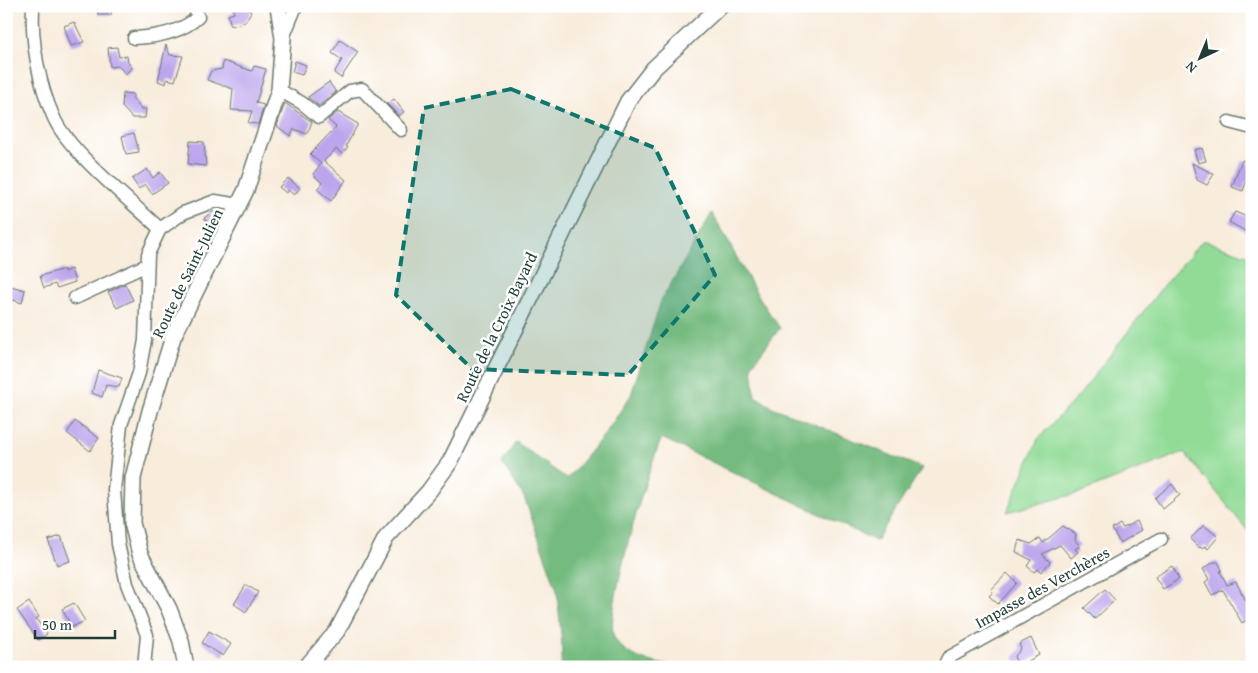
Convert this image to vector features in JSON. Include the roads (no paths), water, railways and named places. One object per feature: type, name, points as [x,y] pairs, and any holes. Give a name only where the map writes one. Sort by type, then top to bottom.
[{"type":"main road","name":"Route de Saint-Julien","points":[[186,667],[181,641],[169,609],[140,554],[132,523],[133,478],[150,411],[173,337],[246,190],[279,90],[283,38],[278,6]]},
{"type":"main road","name":"Route de la Croix Bayard","points":[[306,667],[327,644],[344,619],[386,538],[429,491],[450,462],[628,101],[653,69],[720,6]]},
{"type":"street","points":[[33,6],[32,26],[41,76],[55,120],[81,155],[160,229]]},
{"type":"street","points":[[134,38],[153,37],[191,23],[198,16],[194,6]]},
{"type":"street","points":[[283,38],[296,6]]},
{"type":"street","points":[[279,90],[302,103],[319,117],[350,91],[362,89],[401,130]]},
{"type":"street","points":[[1229,122],[1252,128]]},
{"type":"street","points":[[144,667],[147,635],[127,584],[118,544],[114,490],[121,425],[140,373],[145,340],[148,254],[160,229],[183,213],[215,201],[239,205]]},
{"type":"street","points":[[75,298],[147,265]]},
{"type":"street","name":"Impasse des Verchères","points":[[944,667],[948,658],[1161,539]]}]
